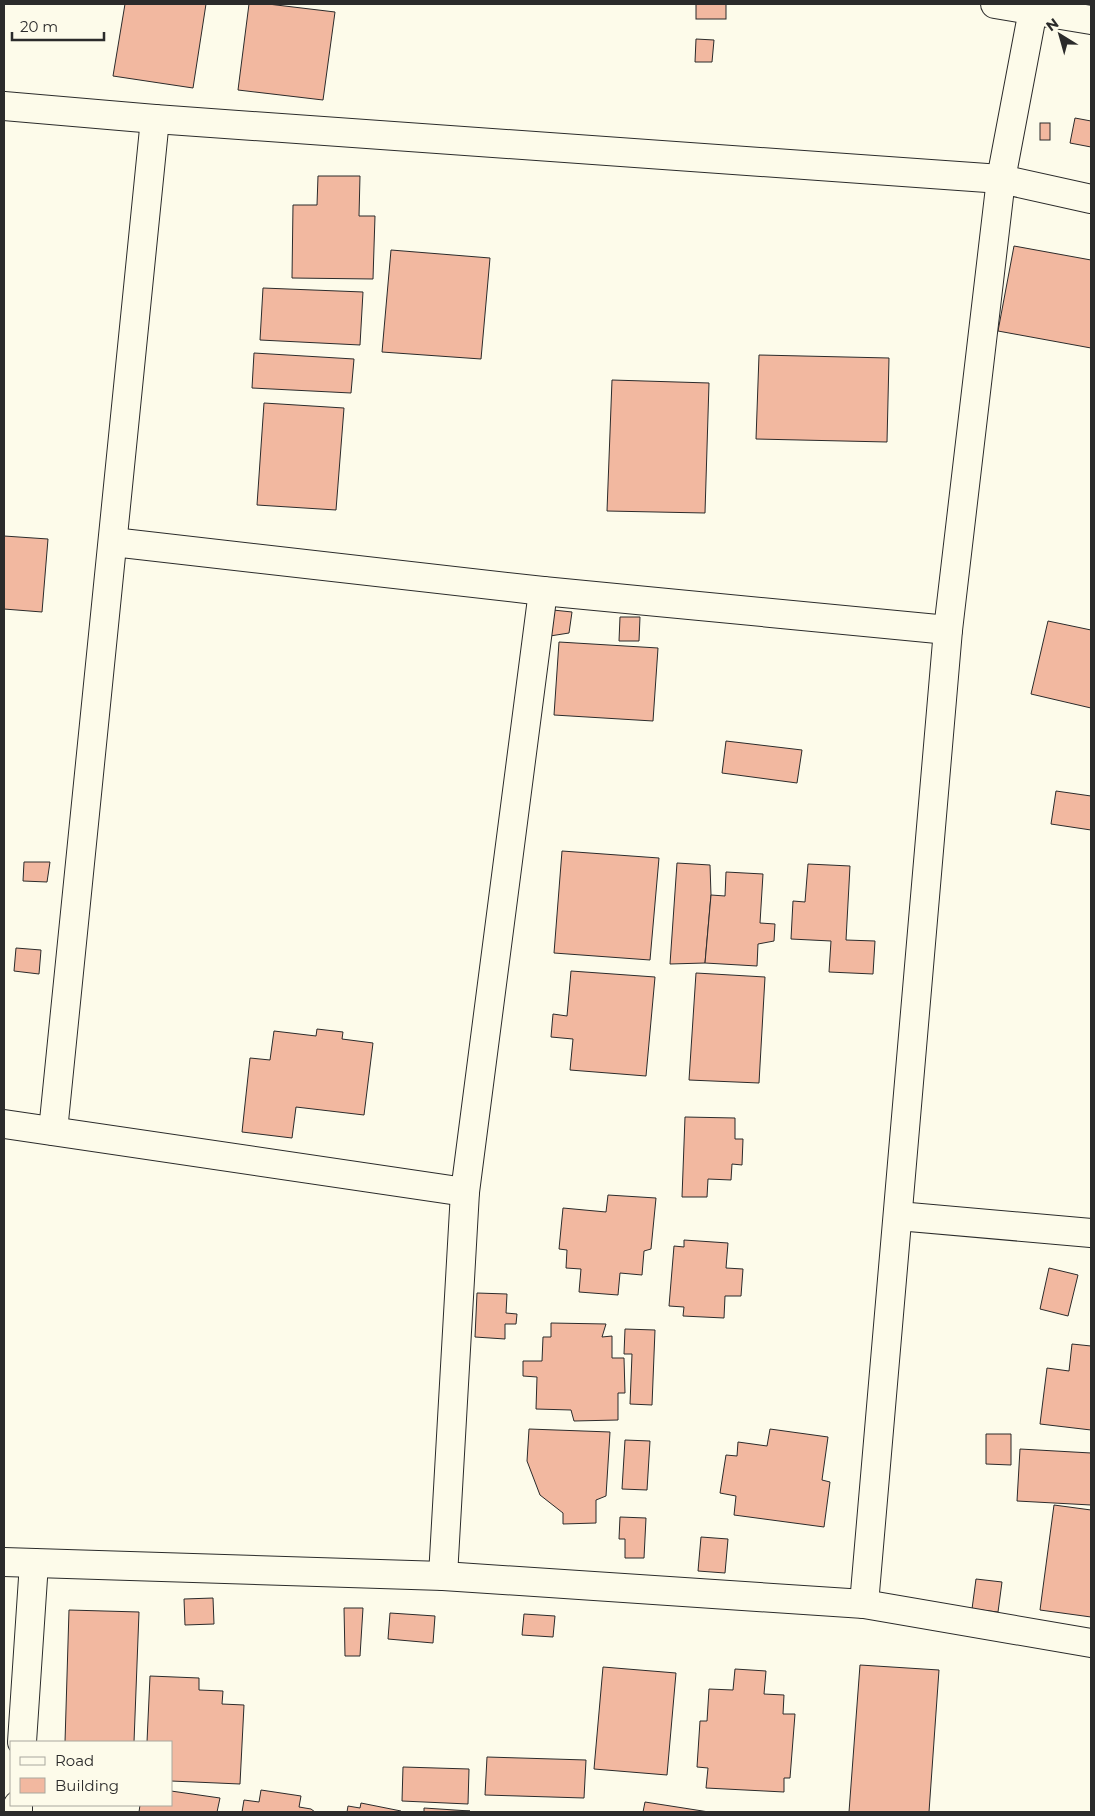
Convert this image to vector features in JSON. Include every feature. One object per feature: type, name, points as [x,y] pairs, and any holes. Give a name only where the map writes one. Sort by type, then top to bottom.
[{"type":"street","points":[[995,4],[1091,20]]},
{"type":"street","points":[[864,1604],[948,630],[1001,179],[1033,10]]},
{"type":"street","points":[[4,106],[155,119],[1001,179],[1091,199]]},
{"type":"street","points":[[53,1131],[155,119]]},
{"type":"street","points":[[112,542],[543,591],[948,630]]},
{"type":"street","points":[[443,1576],[465,1192],[543,591]]},
{"type":"street","points":[[4,1124],[465,1192]]},
{"type":"street","points":[[898,1216],[1091,1233]]},
{"type":"street","points":[[4,1562],[443,1576],[864,1604],[1091,1643]]},
{"type":"street","points":[[22,1741],[34,1563]]},
{"type":"building","points":[[125,4],[206,4],[193,88],[113,76]]},
{"type":"building","points":[[249,4],[268,4],[335,12],[323,100],[238,90]]},
{"type":"building","points":[[696,4],[726,4],[726,19],[696,19]]},
{"type":"building","points":[[696,39],[714,40],[712,62],[695,62]]},
{"type":"building","points":[[1075,118],[1091,121],[1091,147],[1070,143]]},
{"type":"building","points":[[1040,123],[1050,123],[1050,140],[1040,140]]},
{"type":"building","points":[[318,176],[360,176],[359,216],[375,216],[373,279],[292,278],[293,205],[317,205]]},
{"type":"building","points":[[1014,246],[1091,260],[1091,348],[998,331]]},
{"type":"building","points":[[391,250],[490,258],[481,359],[382,352]]},
{"type":"building","points":[[263,288],[363,292],[360,345],[260,340]]},
{"type":"building","points":[[254,353],[354,359],[351,393],[252,388]]},
{"type":"building","points":[[759,355],[889,358],[887,442],[756,439]]},
{"type":"building","points":[[612,380],[709,383],[705,513],[607,511]]},
{"type":"building","points":[[264,403],[344,408],[336,510],[257,505]]},
{"type":"building","points":[[4,536],[48,539],[42,612],[4,609]]},
{"type":"building","points":[[553,610],[572,612],[569,633],[550,636]]},
{"type":"building","points":[[620,617],[640,617],[639,641],[619,641]]},
{"type":"building","points":[[1048,621],[1091,630],[1091,708],[1031,694]]},
{"type":"building","points":[[559,642],[658,648],[653,721],[554,715]]},
{"type":"building","points":[[726,741],[802,750],[797,783],[722,773]]},
{"type":"building","points":[[1056,791],[1091,796],[1091,830],[1051,824]]},
{"type":"building","points":[[562,851],[659,858],[650,960],[554,953]]},
{"type":"building","points":[[24,862],[50,862],[47,882],[23,881]]},
{"type":"building","points":[[677,863],[710,865],[711,895],[705,963],[670,964]]},
{"type":"building","points":[[808,864],[850,866],[846,940],[875,941],[873,974],[829,972],[831,941],[791,939],[793,901],[805,902]]},
{"type":"building","points":[[726,872],[763,874],[760,923],[775,924],[774,941],[758,944],[757,966],[705,963],[711,895],[725,896]]},
{"type":"building","points":[[16,948],[41,950],[39,974],[14,971]]},
{"type":"building","points":[[571,971],[655,977],[646,1076],[570,1070],[573,1039],[551,1037],[553,1014],[567,1016]]},
{"type":"building","points":[[696,973],[765,977],[759,1083],[689,1080]]},
{"type":"building","points":[[317,1029],[343,1032],[342,1039],[373,1043],[364,1115],[296,1107],[292,1138],[242,1132],[250,1058],[270,1060],[274,1031],[316,1036]]},
{"type":"building","points":[[685,1117],[735,1118],[735,1139],[743,1139],[742,1165],[732,1164],[731,1180],[708,1179],[707,1197],[682,1197]]},
{"type":"building","points":[[608,1195],[656,1198],[651,1249],[644,1251],[642,1275],[620,1273],[618,1295],[579,1292],[581,1269],[566,1268],[567,1250],[559,1249],[563,1208],[606,1212]]},
{"type":"building","points":[[684,1240],[728,1243],[726,1268],[743,1269],[741,1296],[725,1296],[724,1318],[683,1316],[684,1307],[669,1306],[674,1246],[684,1247]]},
{"type":"building","points":[[1049,1268],[1078,1275],[1068,1316],[1040,1309]]},
{"type":"building","points":[[477,1293],[507,1294],[506,1313],[517,1314],[516,1324],[505,1324],[505,1339],[475,1337]]},
{"type":"building","points":[[551,1323],[606,1324],[602,1337],[612,1336],[612,1358],[624,1358],[625,1393],[618,1393],[618,1420],[574,1421],[571,1410],[536,1409],[537,1377],[523,1376],[523,1361],[542,1361],[543,1337],[551,1337]]},
{"type":"building","points":[[625,1329],[655,1330],[652,1405],[630,1404],[632,1354],[624,1354]]},
{"type":"building","points":[[1072,1344],[1091,1346],[1091,1430],[1040,1424],[1047,1368],[1069,1371]]},
{"type":"building","points":[[529,1429],[610,1432],[606,1496],[596,1500],[596,1523],[563,1524],[563,1513],[540,1495],[527,1461]]},
{"type":"building","points":[[770,1429],[828,1437],[822,1480],[830,1482],[824,1527],[734,1515],[736,1496],[720,1493],[726,1455],[737,1456],[738,1442],[767,1446]]},
{"type":"building","points":[[986,1434],[1011,1434],[1011,1465],[986,1464]]},
{"type":"building","points":[[625,1440],[650,1441],[647,1490],[622,1489]]},
{"type":"building","points":[[1020,1449],[1091,1453],[1091,1505],[1017,1501]]},
{"type":"building","points":[[1054,1505],[1091,1510],[1091,1617],[1040,1610]]},
{"type":"building","points":[[620,1517],[646,1518],[644,1558],[625,1558],[625,1539],[619,1539]]},
{"type":"building","points":[[701,1537],[728,1539],[725,1573],[698,1571]]},
{"type":"building","points":[[976,1579],[1002,1582],[998,1612],[972,1609]]},
{"type":"building","points":[[213,1598],[214,1624],[185,1625],[184,1599]]},
{"type":"building","points":[[344,1608],[363,1608],[360,1656],[345,1656]]},
{"type":"building","points":[[69,1610],[139,1612],[134,1741],[65,1741]]},
{"type":"building","points":[[390,1613],[435,1616],[433,1643],[388,1639]]},
{"type":"building","points":[[524,1614],[555,1616],[553,1637],[522,1635]]},
{"type":"building","points":[[860,1665],[939,1670],[929,1812],[849,1812]]},
{"type":"building","points":[[603,1667],[676,1673],[667,1775],[594,1769]]},
{"type":"building","points":[[735,1669],[766,1671],[764,1694],[784,1695],[783,1714],[795,1714],[790,1778],[784,1778],[784,1792],[706,1788],[708,1768],[697,1767],[700,1721],[707,1721],[709,1689],[733,1690]]},
{"type":"building","points":[[150,1676],[199,1678],[199,1690],[223,1691],[222,1704],[244,1705],[240,1784],[172,1781],[172,1741],[147,1741]]},
{"type":"building","points":[[487,1757],[586,1760],[584,1798],[485,1795]]},
{"type":"building","points":[[403,1767],[469,1769],[468,1804],[402,1801]]},
{"type":"building","points":[[261,1790],[301,1796],[299,1807],[311,1809],[315,1812],[242,1812],[244,1800],[259,1802]]},
{"type":"building","points":[[172,1791],[220,1798],[217,1812],[139,1812],[140,1806],[172,1806]]},
{"type":"building","points":[[645,1802],[709,1812],[643,1812]]},
{"type":"building","points":[[361,1803],[401,1812],[347,1812],[348,1806],[360,1808]]},
{"type":"building","points":[[424,1808],[470,1811],[424,1812]]}]
